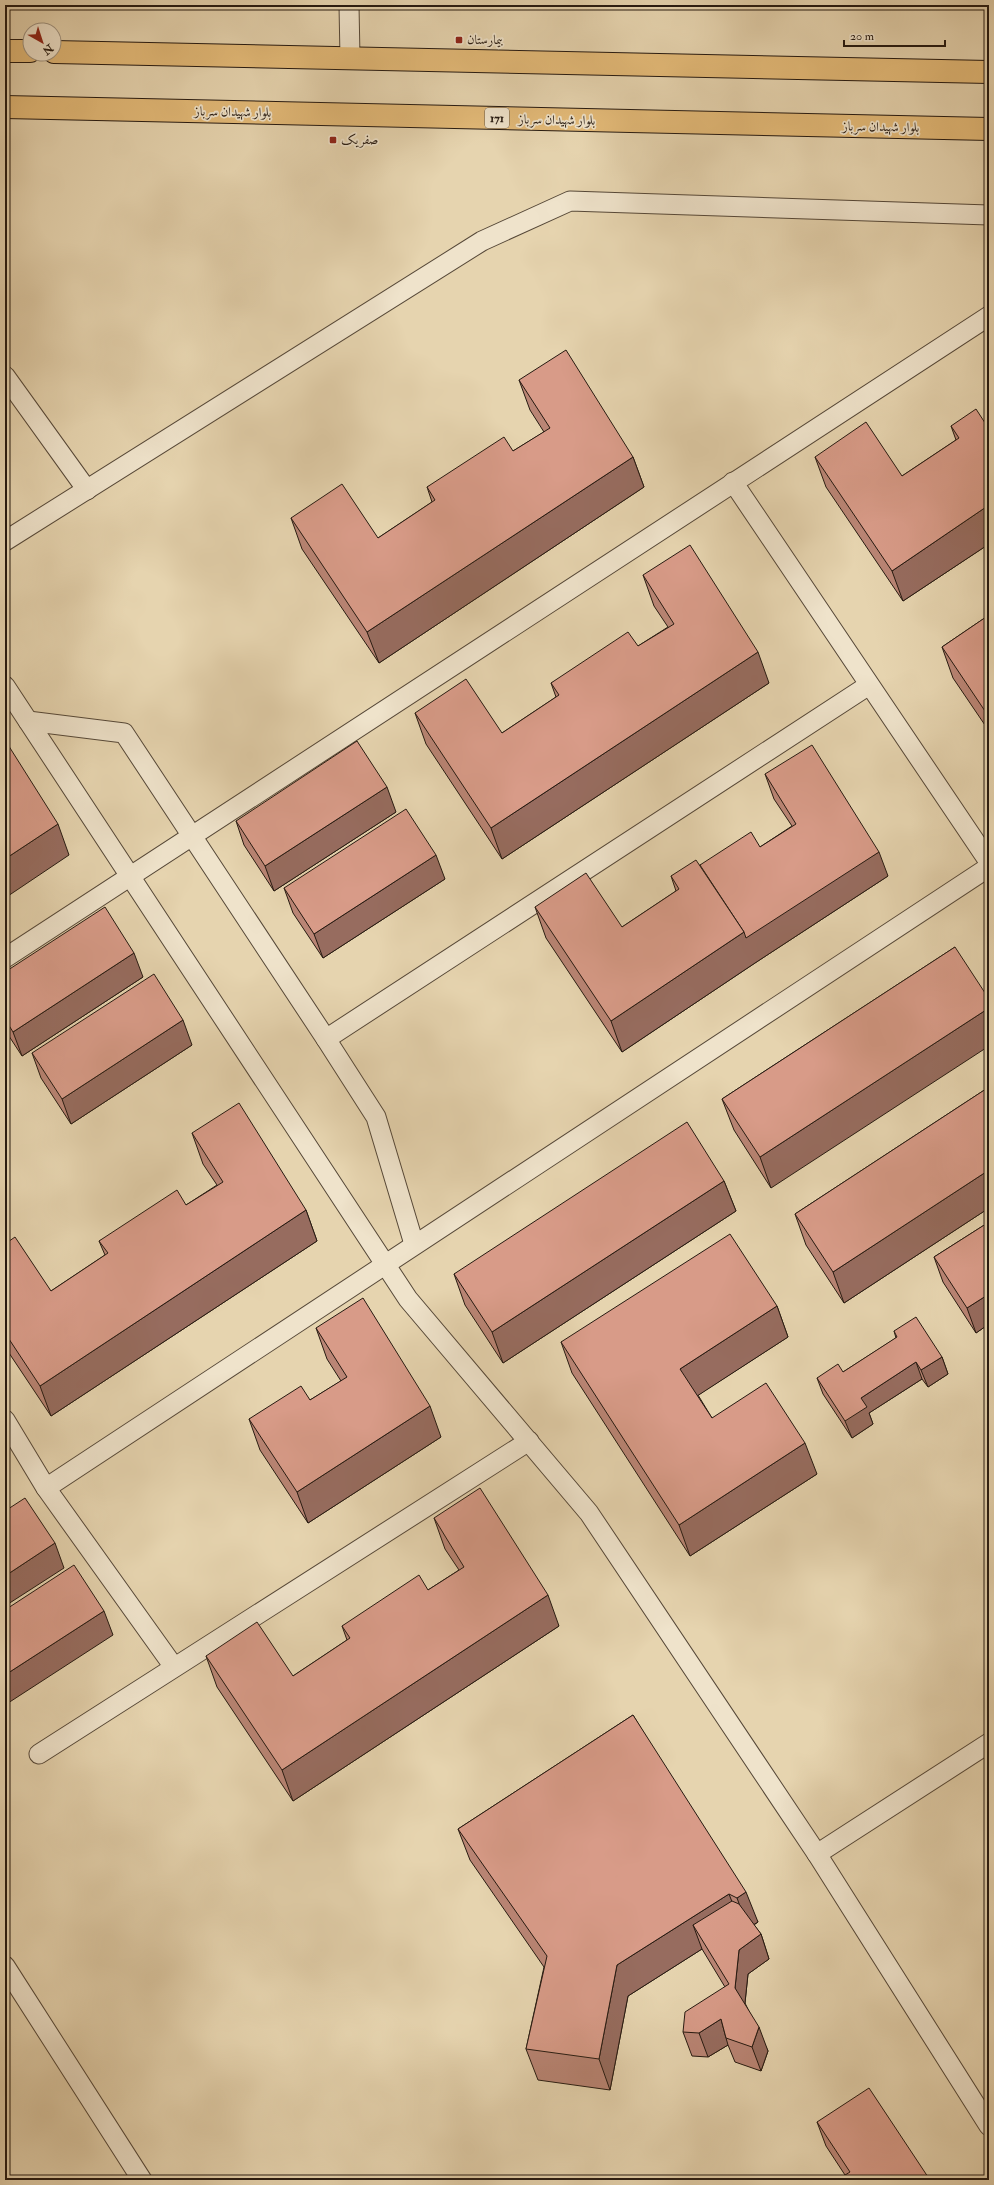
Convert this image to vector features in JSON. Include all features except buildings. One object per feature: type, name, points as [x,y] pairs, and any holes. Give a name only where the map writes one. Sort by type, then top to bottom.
[{"type":"main road","points":[[5,51],[22,51]]},
{"type":"main road","points":[[62,52],[989,72]]},
{"type":"main road","name":"بلوار شهیدان سرباز","points":[[5,107],[989,129]]},
{"type":"lane","points":[[349,5],[350,58]]},
{"type":"lane","points":[[5,541],[482,241],[570,201],[989,215]]},
{"type":"lane","points":[[5,958],[130,875],[989,316]]},
{"type":"lane","points":[[5,376],[87,490]]},
{"type":"lane","points":[[733,482],[989,862]]},
{"type":"lane","points":[[326,1039],[870,685]]},
{"type":"lane","points":[[5,686],[408,1299],[589,1512],[817,1854],[989,2126]]},
{"type":"lane","points":[[28,721],[124,733],[376,1117],[414,1244]]},
{"type":"lane","points":[[46,1488],[385,1263],[989,867]]},
{"type":"lane","points":[[5,1420],[46,1488],[174,1667]]},
{"type":"lane","points":[[39,1754],[529,1441]]},
{"type":"lane","points":[[817,1854],[989,1743]]},
{"type":"lane","points":[[5,1966],[142,2180]]},
{"type":"place","name":"بیمارستان","points":[[459,40]]},
{"type":"place","name":"صفریک","points":[[333,140]]}]
